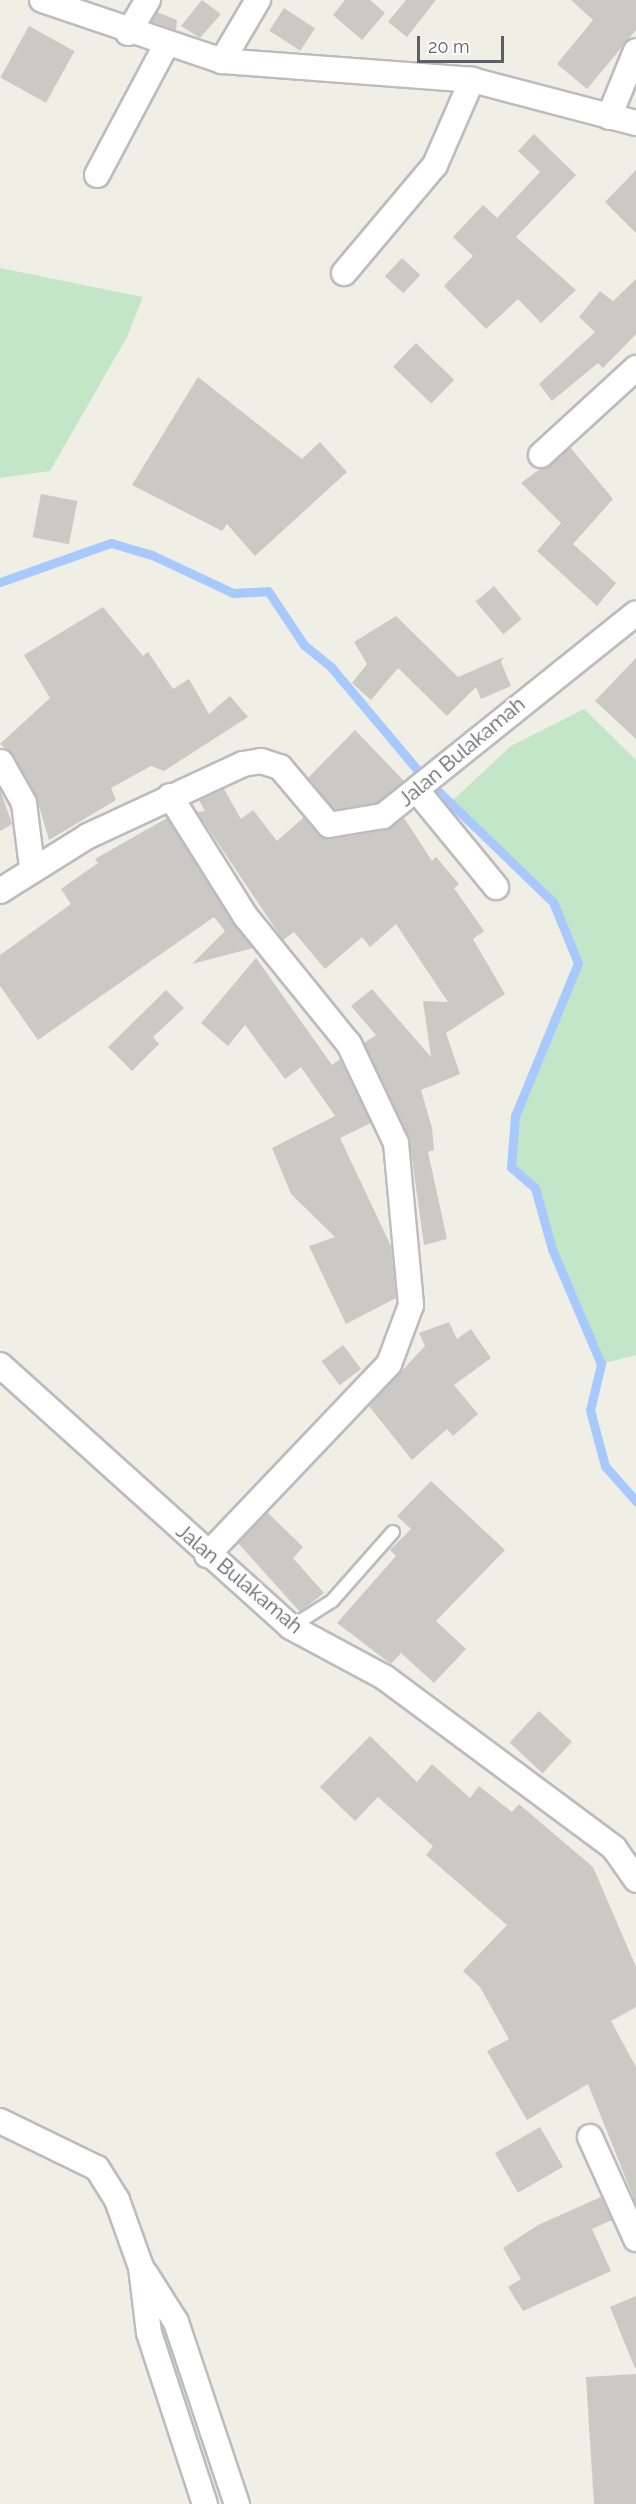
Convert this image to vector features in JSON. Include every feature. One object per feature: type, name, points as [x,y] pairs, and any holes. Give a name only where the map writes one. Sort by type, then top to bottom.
[{"type":"street","points":[[42,0],[128,33],[222,61],[472,81],[636,123]]},
{"type":"street","points":[[128,33],[148,0]]},
{"type":"street","points":[[222,61],[258,0]]},
{"type":"street","points":[[97,175],[166,45]]},
{"type":"street","points":[[609,117],[636,51]]},
{"type":"street","points":[[344,273],[435,165],[472,81]]},
{"type":"street","points":[[540,455],[636,368]]},
{"type":"street","name":"Jalan Bulakamah","points":[[0,891],[32,867],[170,796],[243,764],[270,762],[311,810],[337,828],[383,816],[418,792],[552,676],[636,613]]},
{"type":"street","points":[[1,762],[24,803],[32,867]]},
{"type":"street","points":[[418,792],[496,887]]},
{"type":"street","points":[[170,796],[246,917],[349,1044],[396,1143],[411,1305],[389,1364],[207,1555]]},
{"type":"street","name":"Jalan Bulakamah","points":[[0,1365],[207,1555],[291,1627],[384,1677],[614,1848],[636,1880]]},
{"type":"street","points":[[0,2121],[97,2168],[117,2200],[141,2267],[176,2322],[237,2504]]},
{"type":"street","points":[[590,2137],[636,2239]]},
{"type":"street","points":[[141,2267],[149,2333],[205,2504]]},
{"type":"lane","points":[[291,1627],[332,1601],[393,1532]]},
{"type":"green space","points":[[0,268],[143,297],[127,337],[50,471],[0,478]]},
{"type":"green space","points":[[584,709],[636,760],[636,1355],[601,1364],[552,1249],[535,1188],[511,1167],[515,1116],[578,963],[553,902],[453,800],[511,746]]},
{"type":"building","points":[[202,0],[221,14],[200,38],[181,26]]},
{"type":"building","points":[[345,0],[370,0],[385,13],[362,40],[333,15]]},
{"type":"building","points":[[406,0],[436,0],[407,37],[388,22]]},
{"type":"building","points":[[571,0],[636,0],[636,30],[587,89],[557,64],[593,20]]},
{"type":"building","points":[[284,8],[315,28],[300,51],[269,31]]},
{"type":"building","points":[[157,12],[177,20],[176,30],[151,22]]},
{"type":"building","points":[[29,26],[74,51],[46,103],[0,78]]},
{"type":"building","points":[[534,134],[576,175],[516,237],[576,290],[541,323],[518,299],[486,329],[444,286],[473,256],[453,237],[483,205],[497,218],[540,172],[518,151]]},
{"type":"building","points":[[636,170],[636,233],[605,202]]},
{"type":"building","points":[[402,258],[420,275],[403,293],[385,276]]},
{"type":"building","points":[[636,279],[636,334],[603,368],[598,363],[552,401],[539,384],[595,332],[579,317],[600,291],[613,301]]},
{"type":"building","points":[[416,343],[454,380],[431,404],[393,367]]},
{"type":"building","points":[[198,377],[302,459],[320,442],[347,472],[255,556],[227,524],[222,531],[132,485]]},
{"type":"building","points":[[570,447],[613,499],[573,544],[616,583],[597,606],[537,551],[561,523],[521,483]]},
{"type":"building","points":[[41,494],[77,501],[69,544],[33,537]]},
{"type":"building","points":[[494,586],[522,619],[503,634],[476,601]]},
{"type":"building","points":[[103,607],[143,656],[148,652],[173,689],[189,679],[209,714],[230,696],[248,717],[164,771],[151,766],[111,788],[116,800],[49,840],[36,796],[13,755],[0,744],[50,698],[24,655]]},
{"type":"building","points":[[396,616],[458,677],[504,657],[501,662],[511,686],[481,699],[476,687],[447,716],[398,668],[371,700],[352,683],[367,664],[354,642]]},
{"type":"building","points":[[636,658],[636,739],[595,701]]},
{"type":"building","points":[[355,730],[404,781],[377,803],[335,810],[308,778]]},
{"type":"building","points":[[0,789],[12,824],[0,831]]},
{"type":"building","points":[[224,789],[241,819],[253,810],[277,841],[304,817],[319,835],[331,839],[385,830],[404,818],[432,861],[436,857],[459,884],[454,888],[484,931],[473,939],[505,994],[446,1033],[460,1074],[421,1090],[432,1128],[434,1150],[428,1152],[447,1239],[424,1245],[409,1137],[364,1043],[376,1035],[351,1006],[372,989],[431,1057],[423,1001],[448,1002],[396,924],[370,947],[362,937],[325,969],[294,932],[283,940],[197,812],[205,811],[199,800]]},
{"type":"building","points":[[167,818],[253,948],[192,964],[225,931],[214,917],[38,1040],[0,986],[0,955],[71,904],[61,889],[98,863],[95,859]]},
{"type":"building","points":[[256,958],[332,1065],[340,1059],[371,1123],[340,1138],[391,1246],[396,1298],[346,1324],[309,1246],[335,1237],[291,1194],[272,1148],[335,1116],[301,1067],[285,1079],[245,1025],[228,1046],[201,1023]]},
{"type":"building","points":[[166,990],[184,1008],[153,1037],[159,1044],[132,1071],[108,1047]]},
{"type":"building","points":[[449,1322],[457,1339],[471,1329],[491,1358],[454,1385],[478,1414],[453,1436],[447,1429],[412,1460],[369,1406],[425,1346],[419,1333]]},
{"type":"building","points":[[343,1345],[361,1369],[339,1385],[321,1361]]},
{"type":"building","points":[[431,1481],[505,1550],[436,1621],[466,1649],[434,1683],[401,1653],[391,1664],[337,1623],[396,1556],[390,1550],[411,1529],[397,1516]]},
{"type":"building","points":[[267,1512],[303,1547],[293,1558],[324,1593],[300,1612],[238,1543]]},
{"type":"building","points":[[539,1711],[572,1742],[543,1773],[510,1742]]},
{"type":"building","points":[[370,1736],[417,1782],[432,1764],[470,1798],[479,1786],[512,1812],[519,1804],[593,1867],[636,1967],[636,2007],[611,2021],[636,2067],[636,2204],[588,2084],[527,2120],[487,2051],[509,2039],[480,1987],[463,1971],[507,1925],[426,1855],[433,1846],[378,1797],[355,1821],[320,1787]]},
{"type":"building","points":[[540,2127],[563,2167],[518,2193],[495,2153]]},
{"type":"building","points":[[601,2197],[612,2220],[592,2229],[611,2271],[523,2311],[508,2287],[521,2279],[503,2248],[538,2225]]},
{"type":"building","points":[[636,2296],[636,2368],[635,2368],[610,2307]]},
{"type":"building","points":[[636,2374],[636,2504],[594,2504],[586,2377]]},
{"type":"waterway","points":[[0,582],[111,543],[152,555],[233,593],[268,591],[304,645],[331,667],[420,773]]},
{"type":"waterway","points":[[439,792],[553,902],[578,963],[515,1116],[511,1167],[535,1188],[552,1249],[601,1364],[590,1410],[605,1466],[636,1501]]}]
